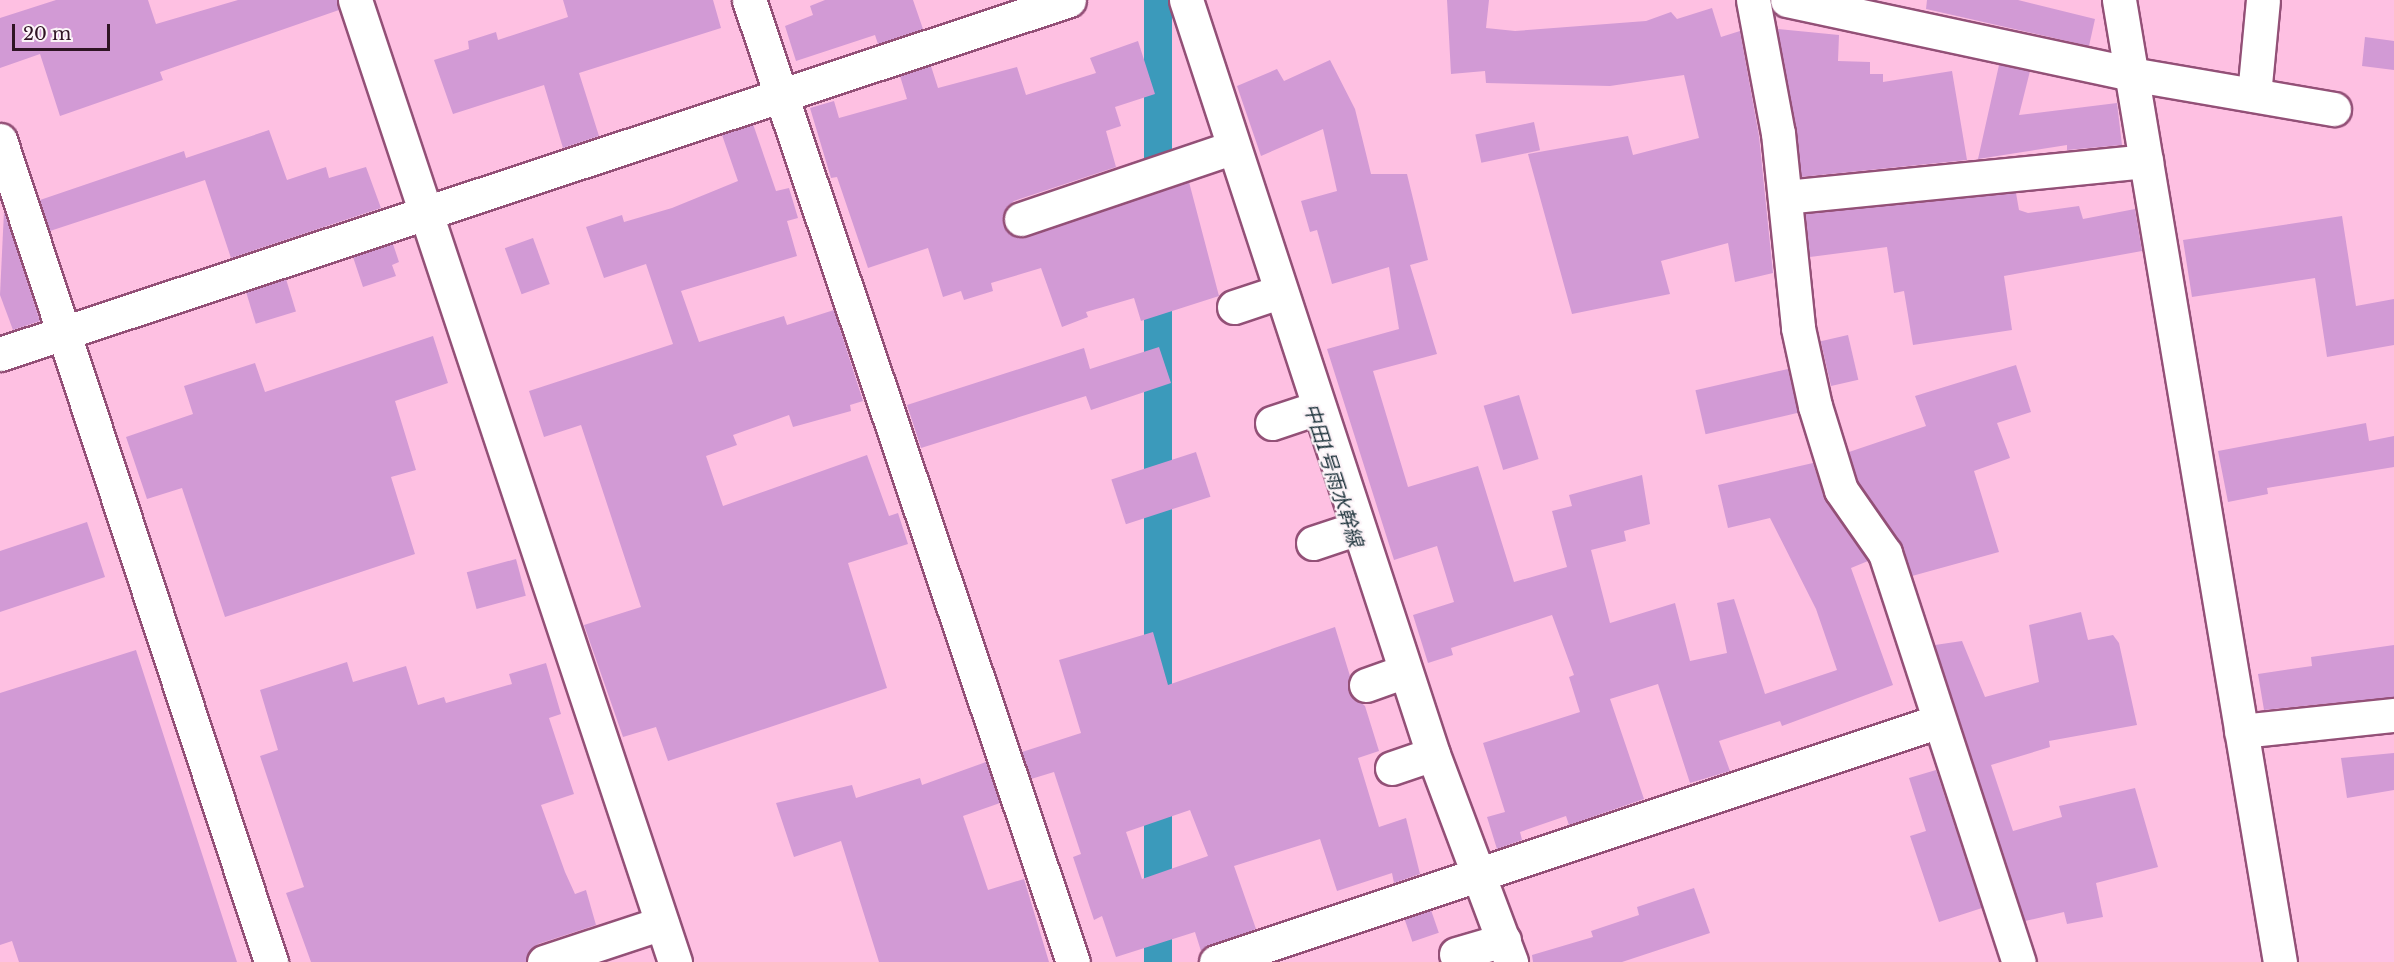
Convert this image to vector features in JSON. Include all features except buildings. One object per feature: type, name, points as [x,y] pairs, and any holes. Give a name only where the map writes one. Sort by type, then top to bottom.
[{"type":"street","points":[[355,0],[675,962]]},
{"type":"street","points":[[749,0],[1074,962]]},
{"type":"street","points":[[0,354],[425,211],[1069,0]]},
{"type":"street","points":[[1186,0],[1212,154],[1272,294],[1350,530],[1388,677],[1415,760],[1459,881],[1489,950]]},
{"type":"street","points":[[1753,0],[1785,198],[1798,328],[1815,406],[1841,490],[1885,553],[2019,962]]},
{"type":"street","points":[[1787,0],[2131,74],[2334,110]]},
{"type":"street","points":[[2118,0],[2280,962]]},
{"type":"street","points":[[2253,95],[2263,0]]},
{"type":"street","points":[[0,140],[67,332],[271,962]]},
{"type":"street","points":[[1021,219],[1212,154]]},
{"type":"street","points":[[1785,198],[2146,161]]},
{"type":"street","points":[[1234,308],[1272,294]]},
{"type":"street","points":[[1272,423],[1310,410]]},
{"type":"street","points":[[1313,543],[1350,530]]},
{"type":"street","points":[[2241,731],[2394,715]]},
{"type":"street","points":[[1216,962],[1939,721]]},
{"type":"street","points":[[544,962],[662,923]]},
{"type":"water","points":[[1144,0],[1172,0],[1172,962],[1144,962]]},
{"type":"water label","name":"中田1号雨水幹線","points":[[1333,475]]}]
